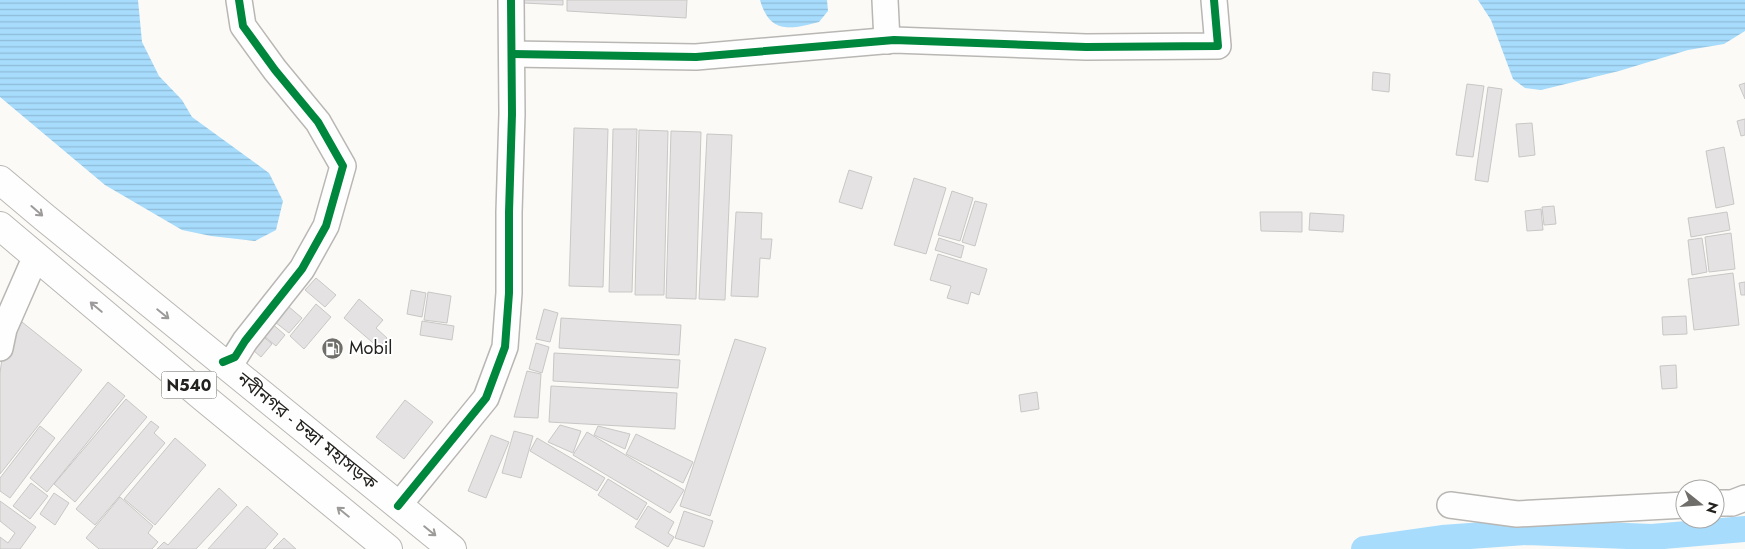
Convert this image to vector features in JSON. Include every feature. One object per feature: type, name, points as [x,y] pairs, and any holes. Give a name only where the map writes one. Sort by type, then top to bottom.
[{"type":"highway","name":"নবীনগর - চন্দ্রা মহাসড়ক","points":[[0,180],[452,549]]},
{"type":"highway","name":"N540","points":[[0,226],[202,397],[384,546]]},
{"type":"street","points":[[222,362],[235,357],[244,341],[302,269],[326,226],[343,166],[318,122],[242,26],[239,0]]},
{"type":"street","points":[[403,510],[486,398],[505,347],[509,293],[511,0]]},
{"type":"street","points":[[885,0],[887,41]]},
{"type":"street","points":[[512,54],[696,56],[887,41],[1086,47],[1218,46],[1214,0]]},
{"type":"street","points":[[0,348],[4,329],[36,256]]},
{"type":"street","points":[[1725,503],[1732,503],[1745,498]]},
{"type":"street","points":[[1450,505],[1517,514],[1675,506]]},
{"type":"water","points":[[0,0],[138,0],[142,42],[159,76],[182,100],[192,117],[269,173],[283,201],[276,230],[255,241],[211,236],[182,230],[105,185],[0,97]]},
{"type":"water","points":[[760,0],[827,0],[828,11],[819,22],[783,27],[770,19],[764,11]]},
{"type":"water","points":[[1478,0],[1745,0],[1745,31],[1724,44],[1688,50],[1619,71],[1541,90],[1525,88],[1513,79],[1491,20]]},
{"type":"building","points":[[524,0],[563,0],[563,5],[524,3]]},
{"type":"building","points":[[567,0],[687,0],[686,18],[567,11]]},
{"type":"building","points":[[1373,72],[1390,74],[1389,92],[1372,90]]},
{"type":"building","points":[[1745,83],[1745,99],[1739,85]]},
{"type":"building","points":[[1467,84],[1484,86],[1473,157],[1456,155]]},
{"type":"building","points":[[1488,87],[1502,89],[1488,182],[1475,180]]},
{"type":"building","points":[[1745,119],[1745,135],[1741,136],[1737,121]]},
{"type":"building","points":[[1532,123],[1535,155],[1519,157],[1516,124]]},
{"type":"building","points":[[574,128],[608,129],[603,287],[569,286]]},
{"type":"building","points":[[613,129],[637,129],[632,292],[609,292]]},
{"type":"building","points":[[639,130],[668,131],[664,295],[635,295]]},
{"type":"building","points":[[671,131],[701,132],[696,299],[666,298]]},
{"type":"building","points":[[707,134],[732,135],[725,300],[699,299]]},
{"type":"building","points":[[1724,147],[1734,204],[1716,208],[1706,151]]},
{"type":"building","points":[[849,170],[872,177],[862,209],[839,202]]},
{"type":"building","points":[[914,178],[946,188],[926,254],[894,245]]},
{"type":"building","points":[[952,191],[973,198],[960,241],[938,235]]},
{"type":"building","points":[[975,201],[987,204],[975,246],[962,242]]},
{"type":"building","points":[[1554,206],[1556,224],[1544,225],[1542,207]]},
{"type":"building","points":[[1541,209],[1543,230],[1527,231],[1525,211]]},
{"type":"building","points":[[736,212],[762,213],[761,239],[772,239],[770,259],[760,258],[758,297],[731,296]]},
{"type":"building","points":[[1260,212],[1302,212],[1302,232],[1261,231]]},
{"type":"building","points":[[1727,212],[1730,230],[1691,237],[1688,218]]},
{"type":"building","points":[[1310,213],[1344,215],[1343,232],[1309,230]]},
{"type":"building","points":[[1731,233],[1735,269],[1709,272],[1705,237]]},
{"type":"building","points":[[939,238],[964,246],[961,258],[935,250]]},
{"type":"building","points":[[1702,238],[1707,272],[1692,275],[1688,240]]},
{"type":"building","points":[[938,254],[987,269],[979,295],[971,292],[968,304],[947,298],[951,286],[930,280]]},
{"type":"building","points":[[1733,273],[1739,325],[1694,330],[1688,279]]},
{"type":"building","points":[[316,278],[336,295],[325,307],[305,290]]},
{"type":"building","points":[[1745,282],[1745,295],[1741,295],[1739,283]]},
{"type":"building","points":[[411,290],[426,293],[422,317],[407,314]]},
{"type":"building","points":[[428,292],[451,296],[447,323],[424,320]]},
{"type":"building","points":[[359,299],[383,320],[376,328],[387,338],[379,348],[344,318]]},
{"type":"building","points":[[316,304],[331,317],[304,349],[290,336]]},
{"type":"building","points":[[288,306],[302,318],[289,333],[275,322]]},
{"type":"building","points":[[544,309],[558,313],[550,342],[536,339]]},
{"type":"building","points":[[1686,316],[1687,334],[1663,335],[1662,317]]},
{"type":"building","points":[[561,318],[681,325],[679,355],[559,348]]},
{"type":"building","points":[[269,321],[285,335],[276,346],[259,332]]},
{"type":"building","points":[[422,321],[454,326],[452,340],[420,335]]},
{"type":"building","points":[[22,322],[82,370],[0,474],[0,373],[4,344]]},
{"type":"building","points":[[258,332],[272,344],[261,357],[247,345]]},
{"type":"building","points":[[735,339],[766,348],[710,516],[680,506]]},
{"type":"building","points":[[536,343],[549,347],[542,373],[529,369]]},
{"type":"building","points":[[554,353],[680,360],[678,388],[553,381]]},
{"type":"building","points":[[1676,365],[1677,388],[1662,389],[1660,366]]},
{"type":"building","points":[[527,371],[541,374],[538,418],[514,417]]},
{"type":"building","points":[[108,382],[125,396],[47,492],[30,478]]},
{"type":"building","points":[[551,386],[677,393],[675,429],[549,422]]},
{"type":"building","points":[[1037,392],[1039,409],[1021,412],[1019,395]]},
{"type":"building","points":[[126,399],[147,417],[75,502],[54,484]]},
{"type":"building","points":[[405,400],[433,422],[404,459],[376,437]]},
{"type":"building","points":[[151,421],[159,427],[154,433],[165,443],[95,525],[76,509]]},
{"type":"building","points":[[560,425],[581,431],[573,453],[548,442]]},
{"type":"building","points":[[40,426],[55,438],[10,498],[0,491],[0,478]]},
{"type":"building","points":[[598,426],[630,434],[625,449],[594,435]]},
{"type":"building","points":[[514,431],[533,436],[521,478],[502,473]]},
{"type":"building","points":[[587,432],[684,490],[670,513],[573,455]]},
{"type":"building","points":[[636,434],[693,462],[683,483],[626,454]]},
{"type":"building","points":[[491,435],[509,442],[486,498],[468,491]]},
{"type":"building","points":[[175,438],[206,465],[155,525],[124,499]]},
{"type":"building","points":[[537,438],[605,478],[597,491],[530,451]]},
{"type":"building","points":[[608,479],[647,503],[637,520],[598,495]]},
{"type":"building","points":[[31,483],[48,496],[30,519],[13,506]]},
{"type":"building","points":[[219,488],[237,505],[196,549],[157,549],[164,542],[168,545]]},
{"type":"building","points":[[54,493],[69,503],[55,525],[40,514]]},
{"type":"building","points":[[120,497],[153,526],[148,533],[158,542],[152,549],[99,549],[86,538]]},
{"type":"building","points":[[0,501],[36,527],[20,549],[0,549],[0,537],[8,543],[15,533],[0,521]]},
{"type":"building","points":[[247,506],[278,534],[265,549],[208,549]]},
{"type":"building","points":[[648,506],[674,522],[668,533],[674,537],[668,547],[635,527]]},
{"type":"building","points":[[684,511],[713,521],[704,547],[675,538]]},
{"type":"building","points":[[284,538],[296,549],[273,549]]},
{"type":"waterway","points":[[1364,549],[1442,538],[1527,532],[1652,537],[1745,529]]},
{"type":"cycle path","points":[[223,362],[235,357],[245,341],[302,269],[326,226],[343,166],[318,122],[275,70],[243,26],[239,0]]},
{"type":"cycle path","points":[[398,506],[486,398],[505,347],[509,293],[512,114],[511,0]]},
{"type":"cycle path","points":[[512,54],[696,57],[894,40],[1086,47],[1218,46],[1214,0]]},
{"type":"place","name":"Mobil","points":[[333,348]]}]
